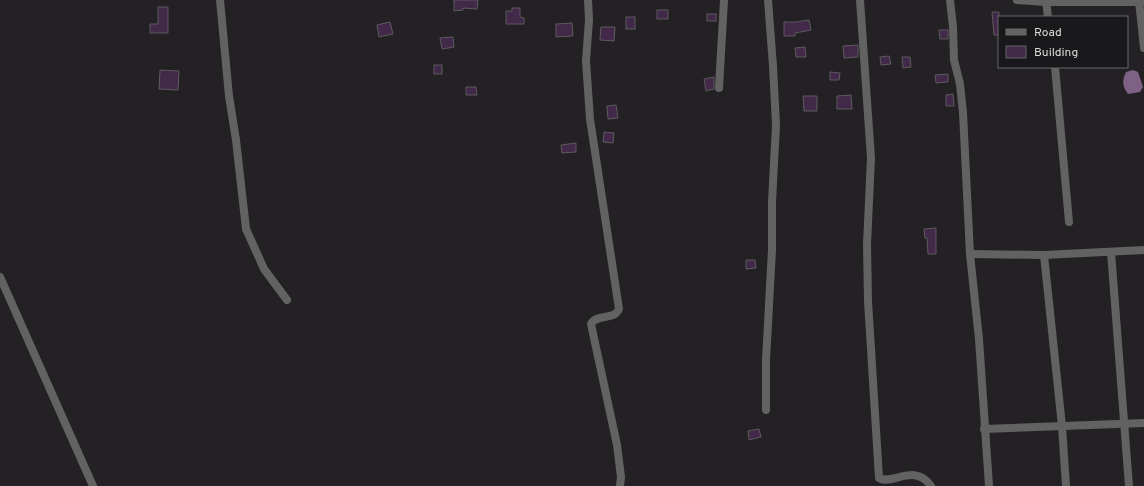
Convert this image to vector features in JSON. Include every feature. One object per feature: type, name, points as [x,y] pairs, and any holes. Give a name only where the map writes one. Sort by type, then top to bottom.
[{"type":"street","points":[[220,0],[246,228],[264,269],[287,300]]},
{"type":"street","points":[[588,0],[589,20],[586,61],[590,119],[618,309],[617,313],[597,318],[591,324],[617,445],[621,476],[620,486]]},
{"type":"street","points":[[718,88],[724,0]]},
{"type":"street","points":[[766,410],[766,360],[772,250],[772,202],[776,125],[768,0]]},
{"type":"street","points":[[860,0],[872,158],[867,244],[868,294],[879,478],[881,482],[889,483],[916,476],[924,478],[931,486]]},
{"type":"street","points":[[950,0],[954,60],[960,84],[963,113],[970,254],[979,339],[989,486]]},
{"type":"street","points":[[1017,0],[1138,1],[1144,48]]},
{"type":"street","points":[[1046,1],[1048,16]]},
{"type":"street","points":[[1055,68],[1069,222]]},
{"type":"street","points":[[970,254],[1044,255],[1144,250]]},
{"type":"street","points":[[1111,252],[1129,486]]},
{"type":"street","points":[[1044,255],[1062,426],[1066,486]]},
{"type":"street","points":[[0,277],[93,486]]},
{"type":"street","points":[[984,428],[1144,423]]},
{"type":"shaded area","points":[[1133,70],[1138,72],[1143,87],[1140,92],[1128,94],[1123,83],[1124,78],[1126,72]]},
{"type":"building","points":[[454,0],[478,0],[477,9],[463,8],[463,10],[454,11]]},
{"type":"building","points":[[158,7],[168,7],[168,33],[150,33],[150,24],[158,24]]},
{"type":"building","points":[[512,8],[520,8],[520,17],[524,18],[524,24],[506,24],[506,11],[512,11]]},
{"type":"building","points":[[657,10],[668,10],[668,19],[657,19]]},
{"type":"building","points":[[992,12],[999,12],[998,35],[994,35]]},
{"type":"building","points":[[707,14],[716,14],[716,21],[707,21]]},
{"type":"building","points":[[626,17],[635,17],[635,29],[626,29]]},
{"type":"building","points":[[809,20],[811,30],[795,33],[795,36],[784,36],[784,22]]},
{"type":"building","points":[[390,22],[393,34],[379,37],[377,25]]},
{"type":"building","points":[[572,23],[573,36],[556,37],[556,24]]},
{"type":"building","points":[[601,27],[615,27],[614,41],[600,40]]},
{"type":"building","points":[[939,30],[948,30],[948,39],[940,39]]},
{"type":"building","points":[[453,37],[454,47],[442,49],[440,38]]},
{"type":"building","points":[[858,45],[858,57],[844,58],[843,46]]},
{"type":"building","points":[[805,47],[806,57],[796,57],[795,48]]},
{"type":"building","points":[[889,56],[891,64],[881,65],[880,57]]},
{"type":"building","points":[[902,57],[910,57],[911,67],[903,68]]},
{"type":"building","points":[[434,65],[442,65],[442,74],[434,74]]},
{"type":"building","points":[[160,70],[179,71],[178,90],[159,89]]},
{"type":"building","points":[[830,72],[840,73],[839,80],[830,80]]},
{"type":"building","points":[[948,74],[948,82],[936,83],[935,75]]},
{"type":"building","points":[[714,77],[714,89],[706,91],[704,79]]},
{"type":"building","points":[[466,87],[476,87],[477,95],[466,95]]},
{"type":"building","points":[[953,94],[954,106],[946,106],[946,95]]},
{"type":"building","points":[[851,95],[852,109],[837,109],[837,96]]},
{"type":"building","points":[[803,96],[817,96],[817,111],[804,111]]},
{"type":"building","points":[[616,105],[618,118],[608,119],[607,106]]},
{"type":"building","points":[[604,132],[614,133],[613,143],[603,142]]},
{"type":"building","points":[[576,143],[576,152],[562,153],[561,145]]},
{"type":"building","points":[[936,228],[936,254],[928,254],[927,238],[925,238],[924,229]]},
{"type":"building","points":[[746,260],[755,260],[756,268],[746,269]]},
{"type":"building","points":[[759,429],[761,437],[749,440],[748,431]]}]
